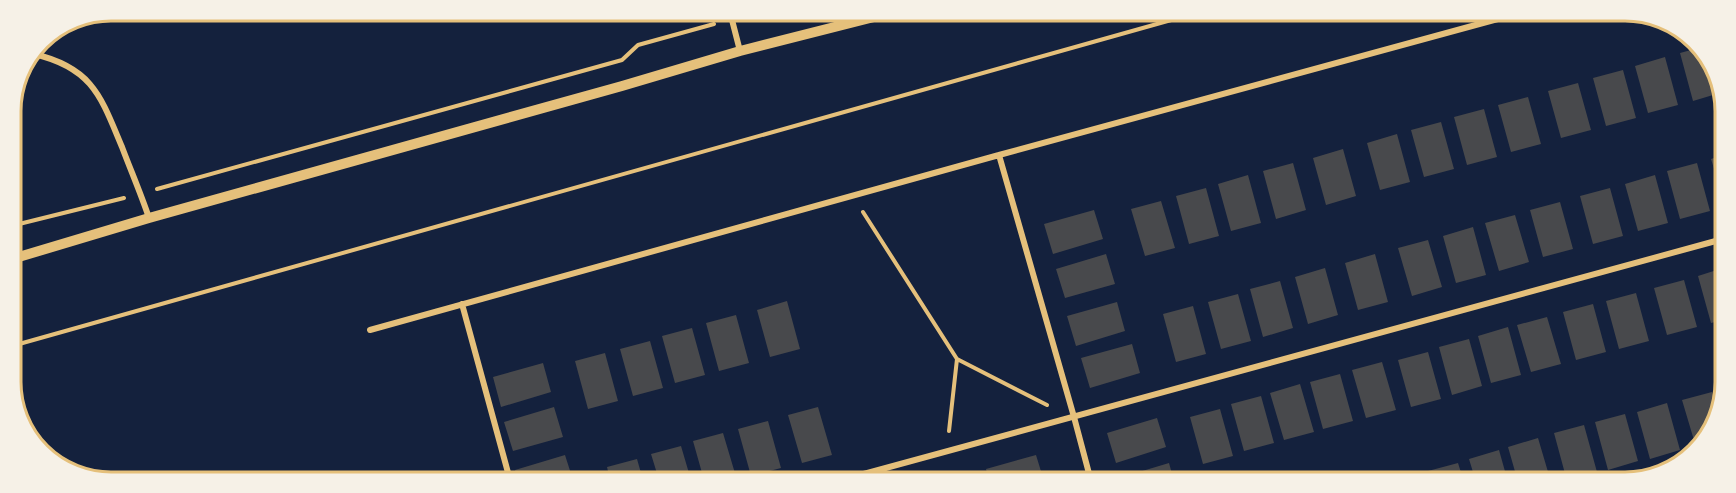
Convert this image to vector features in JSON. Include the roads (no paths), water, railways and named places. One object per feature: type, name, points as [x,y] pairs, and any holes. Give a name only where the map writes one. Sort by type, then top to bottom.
[{"type":"street","points":[[732,21],[740,51]]},
{"type":"street","points":[[21,256],[740,51],[858,21]]},
{"type":"street","points":[[370,330],[1490,21]]},
{"type":"street","points":[[40,56],[73,69],[97,92],[107,111],[149,218]]},
{"type":"street","points":[[999,155],[1089,472]]},
{"type":"street","points":[[872,472],[1715,241]]},
{"type":"street","points":[[462,304],[508,472]]}]
